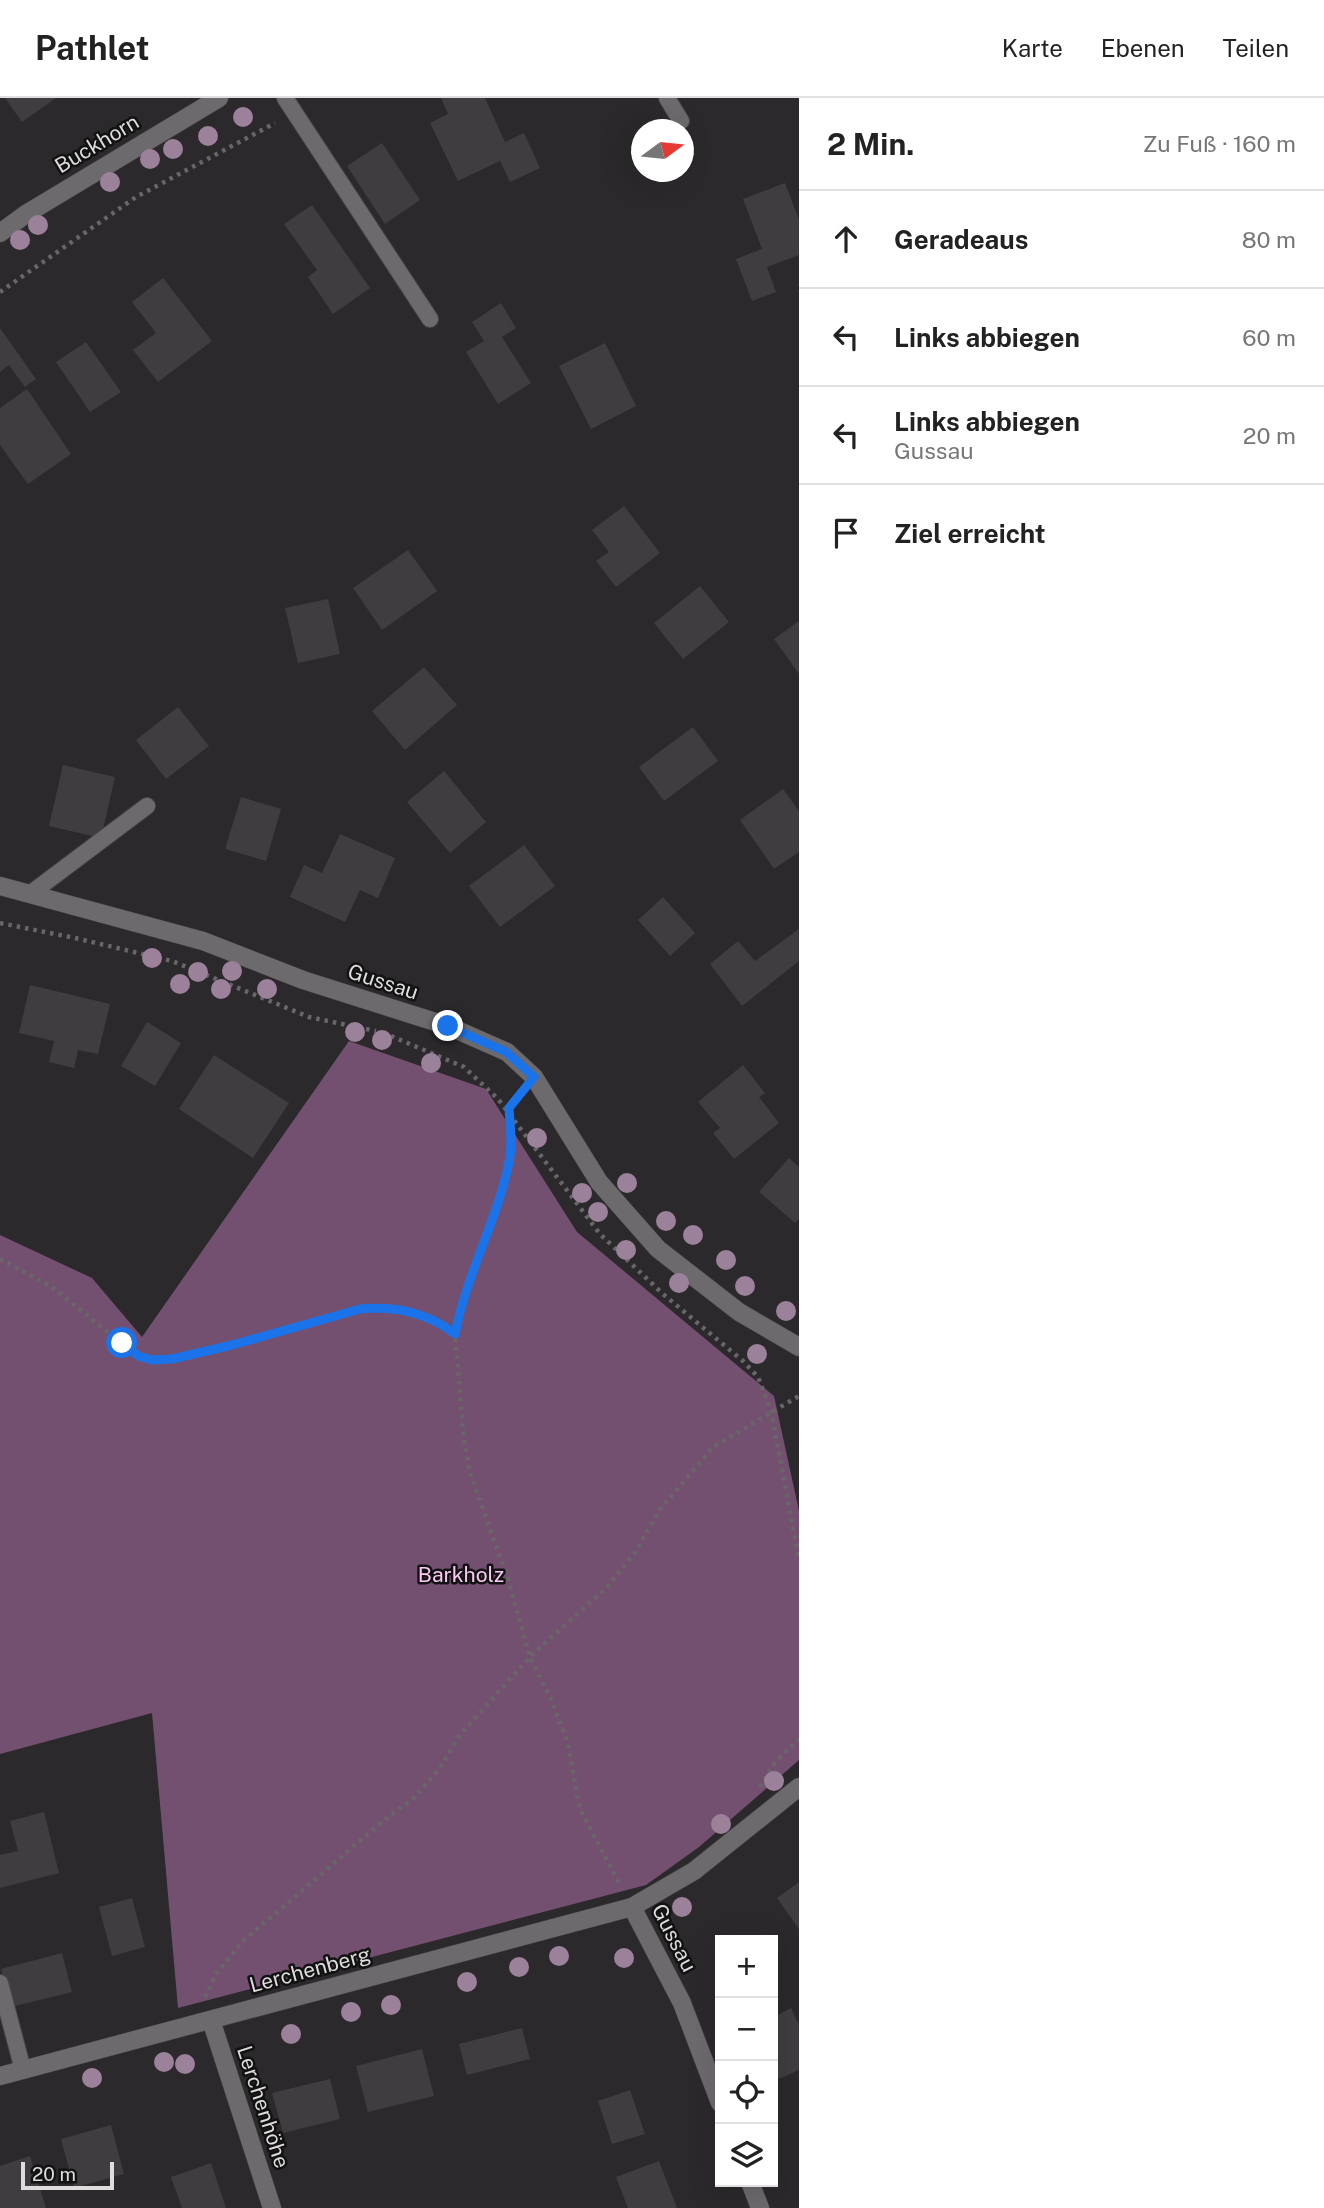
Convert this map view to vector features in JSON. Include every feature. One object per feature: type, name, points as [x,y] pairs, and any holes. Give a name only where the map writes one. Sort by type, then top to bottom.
[{"type":"street","name":"Buckhorn","points":[[0,233],[26,214],[219,98]]},
{"type":"street","name":"Gussau","points":[[0,886],[202,941],[303,980],[448,1026],[506,1052],[534,1077],[598,1182],[657,1249],[739,1312],[799,1347]]},
{"type":"street","name":"Gussau","points":[[715,2091],[682,2003],[632,1907],[694,1871],[799,1787]]},
{"type":"street","name":"Lerchenberg","points":[[0,2076],[632,1907]]},
{"type":"street","name":"Lerchenhöhe","points":[[203,2022],[272,2208]]},
{"type":"street","points":[[752,2187],[760,2208]]},
{"type":"lane","points":[[285,98],[430,319]]},
{"type":"lane","points":[[667,98],[680,119]]},
{"type":"lane","points":[[30,894],[147,806]]},
{"type":"lane","points":[[0,1983],[23,2070]]},
{"type":"path","points":[[0,292],[136,197],[295,112]]},
{"type":"path","points":[[0,923],[75,937],[172,961],[309,1017],[384,1033],[464,1067],[498,1099],[600,1234],[663,1294],[743,1360],[758,1377],[771,1411],[799,1559]]},
{"type":"path","points":[[534,1077],[509,1108],[509,1163],[486,1238],[459,1310],[455,1334],[461,1413],[470,1473],[505,1570],[530,1657],[551,1699],[568,1743],[578,1801],[632,1907]]},
{"type":"path","points":[[0,1259],[52,1287],[132,1352],[152,1360],[199,1353],[371,1308],[413,1312],[435,1321],[455,1334]]},
{"type":"path","points":[[203,2022],[216,1974],[242,1942],[383,1821],[414,1798],[439,1769],[460,1735],[530,1657],[606,1588],[634,1554],[660,1508],[713,1447],[799,1396]]},
{"type":"green space","name":"Barkholz","points":[[349,1041],[486,1089],[577,1232],[774,1396],[799,1511],[799,1760],[699,1847],[646,1885],[178,2008],[152,1713],[0,1754],[0,1235],[92,1278],[142,1337]]},
{"type":"building","points":[[5,98],[56,98],[22,122]]},
{"type":"building","points":[[441,98],[485,98],[505,142],[524,133],[540,168],[510,182],[500,161],[458,181],[430,123],[448,114]]},
{"type":"building","points":[[382,143],[420,200],[385,224],[347,166]]},
{"type":"building","points":[[785,183],[799,220],[799,255],[767,267],[776,292],[752,301],[736,259],[762,249],[743,199]]},
{"type":"building","points":[[312,205],[370,288],[333,314],[308,277],[317,270],[284,224]]},
{"type":"building","points":[[163,278],[212,341],[158,382],[133,350],[156,333],[132,302]]},
{"type":"building","points":[[501,303],[516,328],[502,337],[531,383],[498,404],[466,352],[484,341],[472,322]]},
{"type":"building","points":[[0,328],[36,379],[25,387],[9,365],[0,372]]},
{"type":"building","points":[[86,342],[121,392],[90,412],[56,362]]},
{"type":"building","points":[[605,343],[636,406],[591,429],[559,366]]},
{"type":"building","points":[[27,389],[71,454],[28,484],[0,445],[0,408]]},
{"type":"building","points":[[624,506],[660,553],[616,587],[596,561],[609,552],[592,530]]},
{"type":"building","points":[[408,550],[437,591],[382,630],[353,588]]},
{"type":"building","points":[[700,586],[729,622],[683,659],[654,623]]},
{"type":"building","points":[[328,599],[340,654],[298,663],[285,608]]},
{"type":"building","points":[[799,621],[799,674],[774,639]]},
{"type":"building","points":[[424,667],[457,705],[405,750],[372,711]]},
{"type":"building","points":[[178,707],[209,746],[166,779],[136,740]]},
{"type":"building","points":[[693,727],[718,761],[664,801],[639,767]]},
{"type":"building","points":[[63,765],[115,777],[101,838],[49,826]]},
{"type":"building","points":[[444,771],[486,822],[450,853],[407,802]]},
{"type":"building","points":[[783,789],[799,811],[799,852],[774,869],[740,820]]},
{"type":"building","points":[[241,797],[281,809],[266,861],[225,849]]},
{"type":"building","points":[[340,834],[395,858],[378,898],[360,890],[345,922],[290,897],[304,865],[322,873]]},
{"type":"building","points":[[524,845],[555,886],[500,927],[469,886]]},
{"type":"building","points":[[663,897],[695,933],[670,956],[638,920]]},
{"type":"building","points":[[799,929],[799,961],[742,1006],[710,964],[738,941],[755,961]]},
{"type":"building","points":[[30,985],[110,1004],[98,1054],[78,1050],[74,1068],[49,1062],[54,1041],[19,1033]]},
{"type":"building","points":[[147,1022],[181,1043],[155,1086],[121,1066]]},
{"type":"building","points":[[214,1055],[289,1103],[253,1158],[179,1109]]},
{"type":"building","points":[[743,1065],[765,1093],[759,1097],[779,1123],[734,1159],[713,1133],[720,1128],[698,1102]]},
{"type":"building","points":[[789,1158],[799,1167],[799,1219],[795,1223],[759,1192]]},
{"type":"building","points":[[44,1812],[59,1873],[0,1888],[0,1855],[18,1851],[10,1821]]},
{"type":"building","points":[[799,1882],[799,1929],[777,1898]]},
{"type":"building","points":[[132,1898],[145,1947],[112,1956],[99,1907]]},
{"type":"building","points":[[62,1953],[72,1992],[11,2007],[1,1969]]},
{"type":"building","points":[[791,2008],[799,2025],[799,2070],[779,2079],[778,2077],[778,2014]]},
{"type":"building","points":[[522,2028],[530,2059],[467,2075],[459,2044]]},
{"type":"building","points":[[422,2049],[434,2096],[368,2112],[356,2066]]},
{"type":"building","points":[[330,2079],[340,2119],[283,2133],[272,2093]]},
{"type":"building","points":[[630,2090],[645,2134],[612,2144],[598,2101]]},
{"type":"building","points":[[111,2125],[124,2174],[74,2188],[61,2139]]},
{"type":"building","points":[[30,2156],[46,2208],[0,2208],[0,2166]]},
{"type":"building","points":[[659,2161],[677,2208],[628,2208],[616,2177]]},
{"type":"building","points":[[211,2163],[226,2208],[182,2208],[171,2177]]},
{"type":"route","points":[[122,1343],[138,1356],[152,1360],[172,1359],[360,1309],[381,1307],[425,1316],[455,1334],[459,1310],[486,1238],[509,1163],[509,1108],[534,1077],[506,1052],[448,1026]]}]
